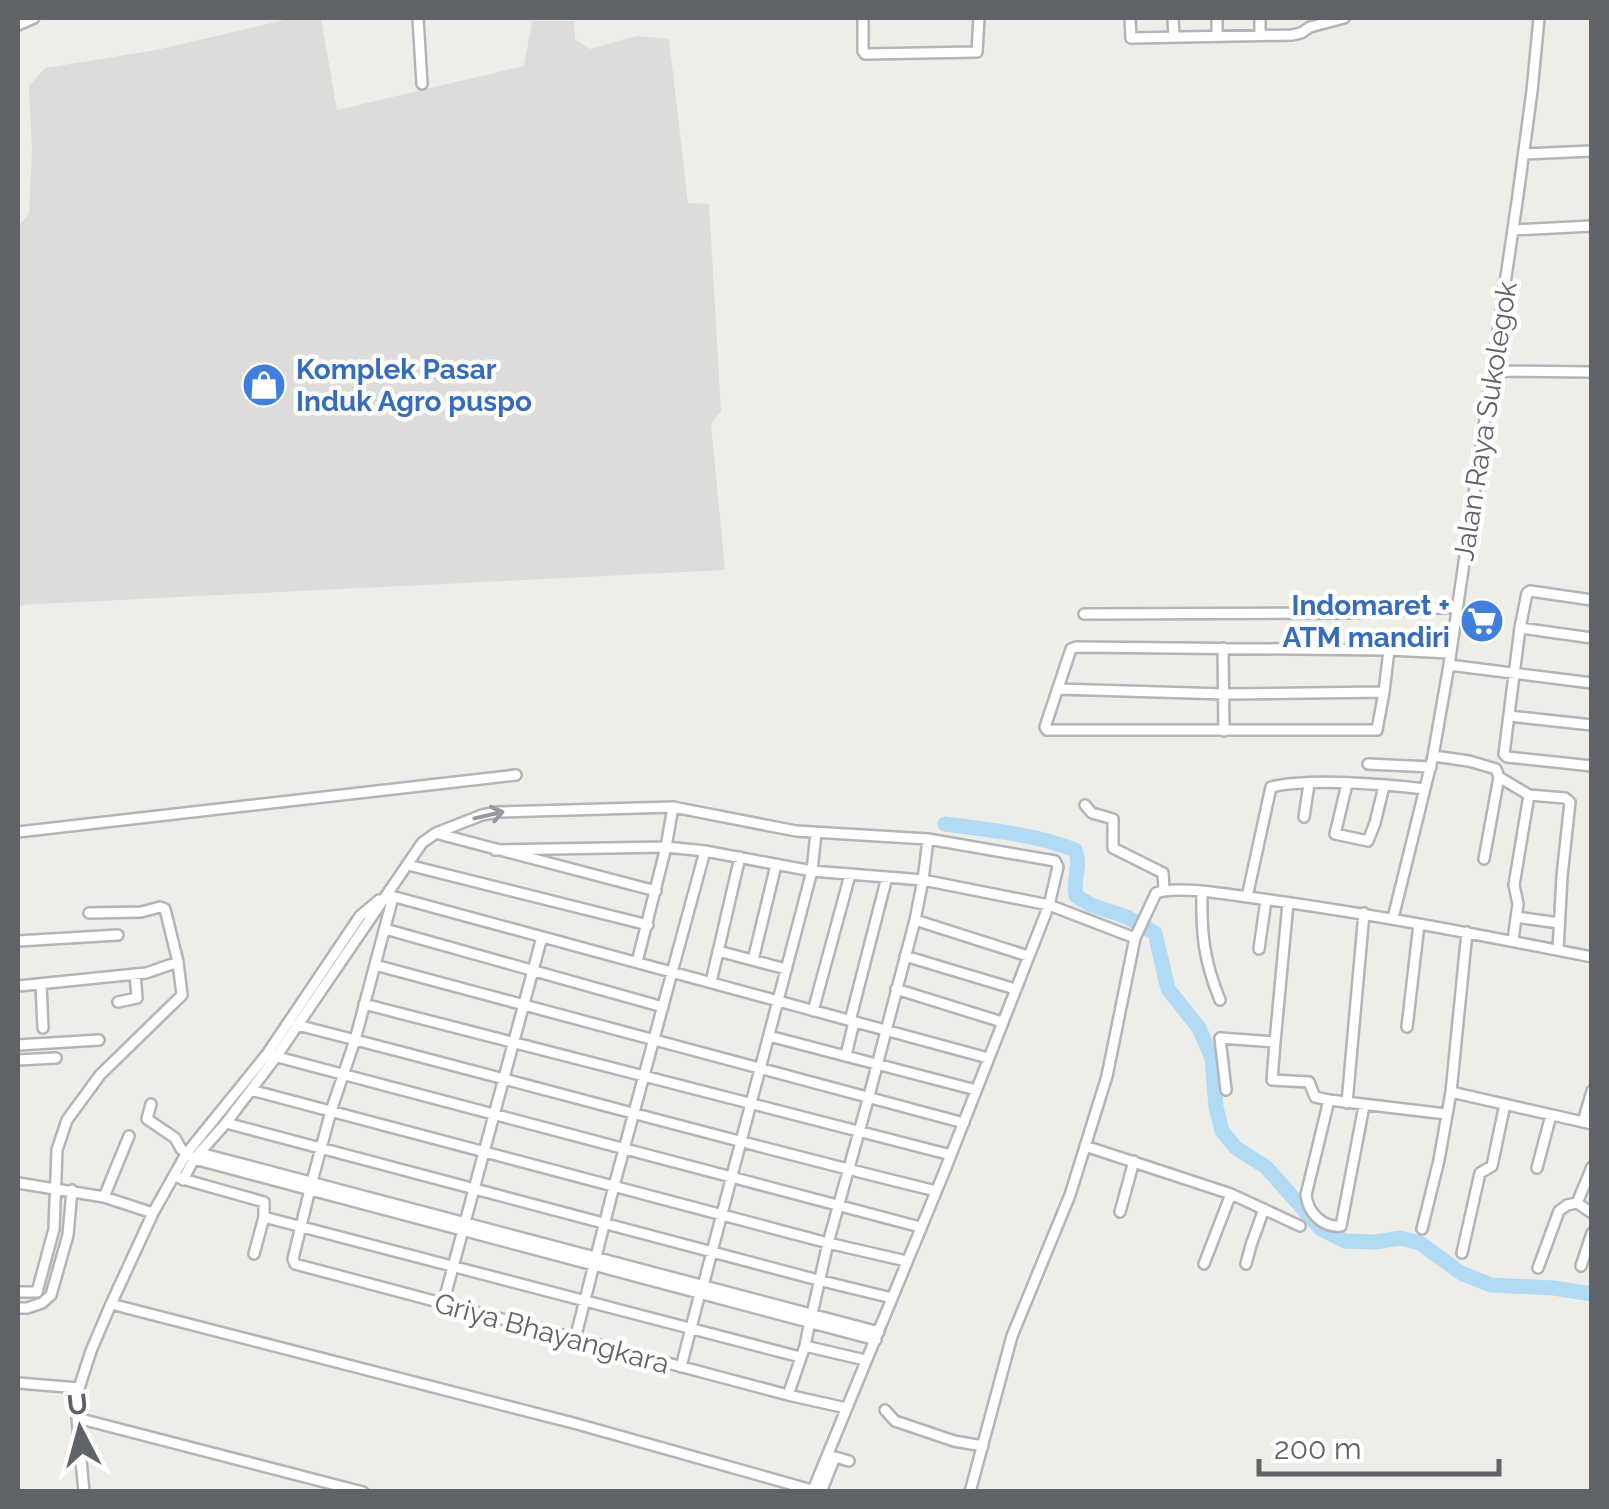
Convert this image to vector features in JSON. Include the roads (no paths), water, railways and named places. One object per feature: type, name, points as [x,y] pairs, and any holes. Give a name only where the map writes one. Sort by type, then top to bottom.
[{"type":"street","points":[[18,25],[34,18]]},
{"type":"street","points":[[418,18],[422,84]]},
{"type":"street","points":[[863,18],[865,54],[977,52],[979,18]]},
{"type":"street","points":[[1130,18],[1130,37],[1174,38],[1297,35],[1310,22],[1344,18]]},
{"type":"street","points":[[1173,18],[1174,38]]},
{"type":"street","points":[[1217,18],[1217,36]]},
{"type":"street","points":[[1260,18],[1260,35]]},
{"type":"street","name":"Jalan Raya Sukolegok","points":[[1393,918],[1432,761],[1450,653],[1524,154],[1539,18]]},
{"type":"street","points":[[1524,154],[1592,150]]},
{"type":"street","points":[[1513,230],[1592,226]]},
{"type":"street","points":[[1492,370],[1592,372]]},
{"type":"street","points":[[1592,600],[1529,592],[1520,628],[1504,754],[1592,766]]},
{"type":"street","points":[[1084,614],[1355,613],[1457,607]]},
{"type":"street","points":[[1520,628],[1592,638]]},
{"type":"street","points":[[1389,650],[1377,730],[1044,727],[1076,646],[1389,650],[1450,653]]},
{"type":"street","points":[[1223,648],[1224,731]]},
{"type":"street","points":[[1448,665],[1592,683]]},
{"type":"street","points":[[1058,688],[1224,694],[1384,692]]},
{"type":"street","points":[[1509,716],[1592,725]]},
{"type":"street","points":[[1368,764],[1432,761],[1496,768],[1499,777],[1484,860]]},
{"type":"street","points":[[18,832],[516,775]]},
{"type":"street","points":[[1499,777],[1528,794],[1565,798],[1570,804],[1558,950]]},
{"type":"street","points":[[1304,817],[1309,784]]},
{"type":"street","points":[[1347,784],[1336,834],[1368,841],[1384,786]]},
{"type":"street","points":[[1247,897],[1270,789],[1274,786],[1347,784],[1425,789]]},
{"type":"street","points":[[1513,940],[1518,904],[1514,885],[1528,794]]},
{"type":"street","points":[[1085,806],[1092,813],[1113,819],[1113,848],[1163,874],[1164,890]]},
{"type":"street","points":[[638,962],[673,807]]},
{"type":"street","points":[[84,1492],[77,1418],[80,1388],[111,1304],[153,1213],[193,1155],[297,1025],[422,843],[436,833],[498,812],[673,807],[816,833],[928,839],[1057,862],[1050,906],[865,1360],[818,1491]]},
{"type":"street","points":[[436,833],[656,890]]},
{"type":"street","points":[[681,1367],[812,871],[816,833]]},
{"type":"street","points":[[788,1395],[805,1346],[818,1280],[915,920],[928,839]]},
{"type":"street","points":[[496,850],[666,847],[705,851],[812,871],[923,880],[1050,906],[1137,933]]},
{"type":"street","points":[[575,1339],[705,851]]},
{"type":"street","points":[[711,982],[740,857]]},
{"type":"street","points":[[752,960],[776,864]]},
{"type":"street","points":[[408,865],[648,926]]},
{"type":"street","points":[[813,1010],[850,875]]},
{"type":"street","points":[[846,1055],[887,876]]},
{"type":"street","points":[[1202,892],[1202,939],[1220,1000]]},
{"type":"street","points":[[970,1492],[1012,1336],[1070,1196],[1086,1146],[1107,1076],[1137,933],[1156,893],[1202,892],[1364,913],[1592,956]]},
{"type":"street","points":[[300,1228],[385,929],[389,894]]},
{"type":"street","points":[[389,894],[988,1058]]},
{"type":"street","points":[[193,1155],[226,1123],[251,1090],[360,916],[389,894]]},
{"type":"street","points":[[1258,949],[1266,900]]},
{"type":"street","points":[[1288,903],[1272,1080],[1309,1082],[1314,1096],[1329,1100],[1446,1114]]},
{"type":"street","points":[[18,1292],[37,1292],[56,1218],[57,1150],[67,1120],[100,1074],[181,998],[178,962],[164,909],[89,914]]},
{"type":"street","points":[[1347,1103],[1364,913]]},
{"type":"street","points":[[1516,917],[1559,923]]},
{"type":"street","points":[[915,920],[1028,956]]},
{"type":"street","points":[[1407,1027],[1419,924]]},
{"type":"street","points":[[385,929],[663,1007]]},
{"type":"street","points":[[1422,1229],[1451,1092],[1467,932]]},
{"type":"street","points":[[18,940],[118,934]]},
{"type":"street","points":[[443,1304],[542,937]]},
{"type":"street","points":[[718,951],[786,969]]},
{"type":"street","points":[[905,956],[1015,989]]},
{"type":"street","points":[[18,986],[135,974],[178,962]]},
{"type":"street","points":[[374,966],[964,1123]]},
{"type":"street","points":[[118,1002],[137,998],[135,974]]},
{"type":"street","points":[[41,984],[44,1028]]},
{"type":"street","points":[[896,989],[1002,1022]]},
{"type":"street","points":[[364,1004],[951,1155]]},
{"type":"street","points":[[297,1025],[936,1191]]},
{"type":"street","points":[[769,1036],[976,1090]]},
{"type":"street","points":[[1226,1090],[1220,1038],[1275,1042]]},
{"type":"street","points":[[18,1045],[99,1040]]},
{"type":"street","points":[[271,1056],[920,1227]]},
{"type":"street","points":[[18,1060],[56,1058]]},
{"type":"street","points":[[251,1090],[906,1261]]},
{"type":"street","points":[[1451,1092],[1587,1123],[1592,1091]]},
{"type":"street","points":[[1329,1100],[1306,1195],[1310,1209],[1319,1219],[1336,1227],[1341,1226],[1364,1106]]},
{"type":"street","points":[[151,1104],[147,1119],[193,1155],[877,1336]]},
{"type":"street","points":[[1462,1253],[1480,1174],[1492,1166],[1505,1104]]},
{"type":"street","points":[[1537,1168],[1551,1114]]},
{"type":"street","points":[[226,1123],[892,1298]]},
{"type":"street","points":[[104,1197],[130,1136]]},
{"type":"street","points":[[1086,1146],[1231,1194],[1300,1226]]},
{"type":"street","points":[[1120,1212],[1134,1161]]},
{"type":"street","points":[[1538,1268],[1559,1211],[1576,1202],[1592,1167]]},
{"type":"street","name":"Griya Bhayangkara","points":[[178,1178],[262,1201],[266,1205],[264,1217],[300,1228],[800,1357]]},
{"type":"street","points":[[18,1183],[104,1197],[153,1213]]},
{"type":"street","points":[[18,1308],[42,1303],[51,1295],[68,1235],[71,1190]]},
{"type":"street","points":[[1204,1264],[1231,1194]]},
{"type":"street","points":[[1576,1202],[1592,1213]]},
{"type":"street","points":[[1246,1264],[1264,1209]]},
{"type":"street","points":[[254,1254],[264,1217]]},
{"type":"street","name":"Griya Bhayangkara","points":[[300,1228],[292,1259],[296,1265],[846,1408]]},
{"type":"street","points":[[1580,1266],[1592,1233]]},
{"type":"street","points":[[111,1304],[818,1491]]},
{"type":"street","points":[[805,1346],[865,1360]]},
{"type":"street","points":[[18,1382],[80,1388]]},
{"type":"street","points":[[885,1410],[895,1421],[982,1446]]},
{"type":"street","points":[[77,1418],[363,1492]]},
{"type":"street","points":[[818,1491],[836,1457],[849,1461]]},
{"type":"waterway","points":[[945,824],[1027,836],[1075,850],[1076,896],[1155,933],[1168,989],[1199,1028],[1212,1058],[1222,1131],[1236,1148],[1266,1167],[1321,1229],[1345,1241],[1400,1238],[1420,1243],[1461,1273],[1491,1285],[1592,1294]]},
{"type":"place","name":"Komplek Pasar Induk Agro puspo","points":[[264,385]]},
{"type":"place","name":"Indomaret + ATM mandiri","points":[[1482,621]]}]
